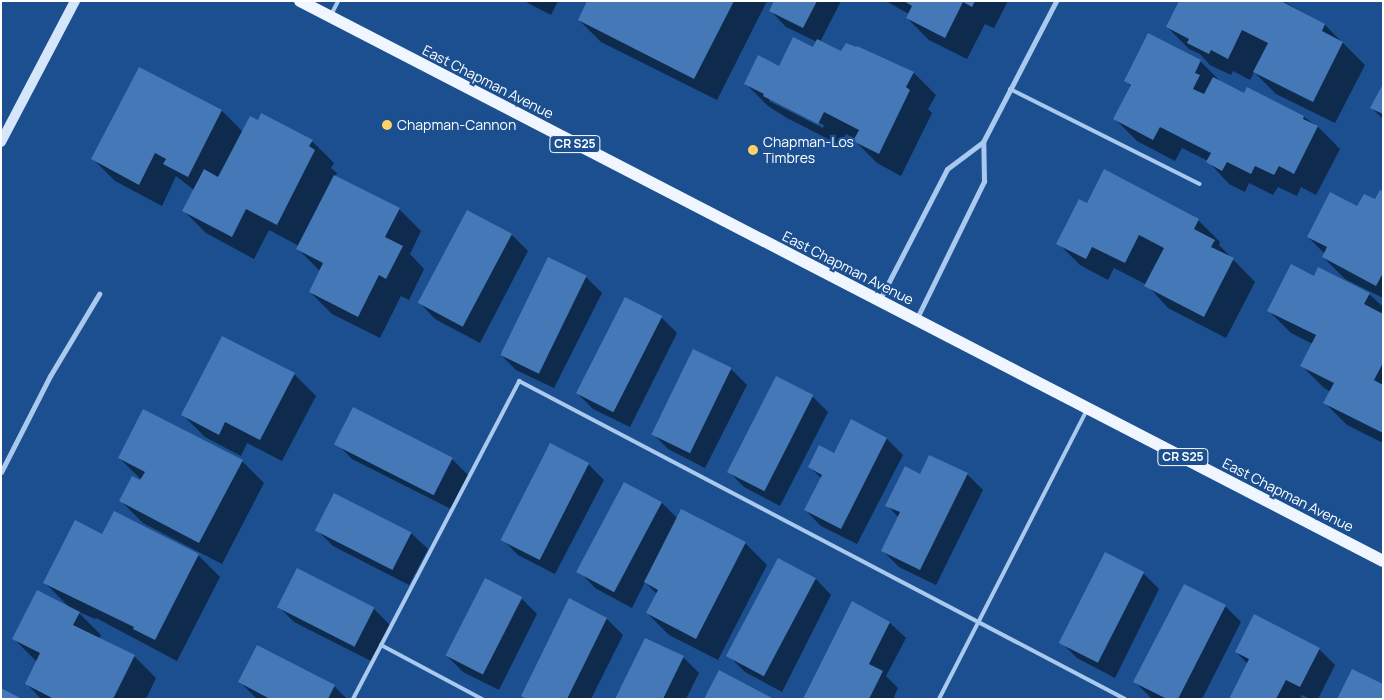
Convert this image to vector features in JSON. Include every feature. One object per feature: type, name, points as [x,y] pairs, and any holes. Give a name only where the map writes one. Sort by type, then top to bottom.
[{"type":"main road","points":[[1,142],[75,1]]},
{"type":"main road","name":"East Chapman Avenue","points":[[300,1],[1383,560]]},
{"type":"street","points":[[916,320],[984,181],[984,142],[1056,1]]},
{"type":"street","points":[[879,301],[947,169],[984,142]]},
{"type":"street","points":[[1,472],[50,376],[99,294]]},
{"type":"lane","points":[[330,17],[338,1]]},
{"type":"lane","points":[[1010,89],[1200,184]]},
{"type":"lane","points":[[353,699],[519,381],[1125,699]]},
{"type":"lane","points":[[939,699],[1088,408]]},
{"type":"lane","points":[[381,646],[482,699]]},
{"type":"building","points":[[587,1],[734,1],[694,79],[578,20]]},
{"type":"building","points":[[774,1],[817,1],[803,28],[769,11]]},
{"type":"building","points":[[904,1],[975,1],[972,7],[963,2],[945,38],[906,18],[912,6]]},
{"type":"building","points":[[1179,1],[1281,1],[1325,24],[1322,31],[1343,42],[1313,102],[1253,72],[1268,43],[1242,30],[1228,59],[1211,50],[1209,54],[1187,43],[1189,39],[1166,27]]},
{"type":"building","points":[[1148,33],[1201,60],[1195,73],[1200,75],[1193,89],[1204,94],[1213,77],[1244,93],[1247,87],[1304,116],[1303,119],[1318,126],[1294,174],[1279,166],[1274,175],[1255,166],[1251,174],[1227,162],[1222,171],[1206,162],[1211,153],[1160,127],[1153,140],[1113,119],[1131,85],[1124,81]]},
{"type":"building","points":[[793,37],[813,47],[817,39],[841,51],[846,43],[857,46],[914,72],[906,87],[910,90],[879,154],[853,141],[859,130],[824,112],[818,124],[763,96],[764,94],[744,84],[758,55],[779,66]]},
{"type":"building","points":[[139,67],[222,110],[188,177],[163,164],[166,159],[155,153],[139,185],[91,159]]},
{"type":"building","points":[[1383,84],[1383,114],[1370,108]]},
{"type":"building","points":[[261,113],[313,140],[309,146],[315,150],[277,225],[246,209],[232,237],[182,211],[204,169],[218,177],[250,116],[258,120]]},
{"type":"building","points":[[1104,169],[1199,219],[1194,229],[1215,240],[1211,247],[1234,258],[1204,317],[1144,286],[1164,248],[1139,235],[1125,263],[1092,247],[1086,259],[1056,244],[1079,199],[1087,203]]},
{"type":"building","points":[[334,175],[400,208],[385,237],[403,246],[386,279],[379,275],[358,317],[309,292],[323,263],[296,249]]},
{"type":"building","points":[[1380,190],[1383,191],[1383,273],[1376,286],[1322,257],[1327,247],[1307,237],[1330,192],[1357,206],[1364,194],[1375,199]]},
{"type":"building","points":[[467,210],[512,234],[463,327],[418,303]]},
{"type":"building","points":[[548,257],[587,276],[539,374],[500,355]]},
{"type":"building","points":[[1291,264],[1314,276],[1318,267],[1370,293],[1364,304],[1383,314],[1383,363],[1374,380],[1383,385],[1383,433],[1323,403],[1334,383],[1300,366],[1316,335],[1267,311]]},
{"type":"building","points":[[625,297],[662,316],[613,412],[576,393]]},
{"type":"building","points":[[222,336],[295,373],[260,440],[225,422],[219,435],[181,415]]},
{"type":"building","points":[[693,349],[732,368],[690,453],[651,434]]},
{"type":"building","points":[[776,376],[813,395],[764,491],[727,472]]},
{"type":"building","points":[[353,407],[453,458],[434,495],[334,444]]},
{"type":"building","points":[[143,409],[243,460],[199,543],[119,501],[132,476],[140,480],[145,472],[118,458]]},
{"type":"building","points":[[851,419],[887,438],[841,529],[804,510],[822,475],[808,467],[819,445],[834,453]]},
{"type":"building","points":[[550,443],[589,463],[540,560],[501,540]]},
{"type":"building","points":[[929,455],[968,473],[920,570],[881,551],[900,512],[885,506],[905,466],[920,474]]},
{"type":"building","points":[[624,482],[662,502],[614,592],[576,572]]},
{"type":"building","points":[[334,493],[412,532],[392,570],[315,530]]},
{"type":"building","points":[[681,509],[746,542],[696,639],[646,613],[658,590],[644,582]]},
{"type":"building","points":[[114,511],[199,554],[155,640],[133,629],[134,627],[43,583],[75,520],[102,534]]},
{"type":"building","points":[[1105,552],[1144,572],[1098,663],[1059,643]]},
{"type":"building","points":[[778,558],[816,578],[764,676],[726,656]]},
{"type":"building","points":[[297,568],[375,607],[355,647],[277,607]]},
{"type":"building","points":[[485,578],[522,597],[483,675],[446,656]]},
{"type":"building","points":[[1184,584],[1226,605],[1178,699],[1167,699],[1133,682]]},
{"type":"building","points":[[37,590],[80,612],[73,625],[135,655],[113,699],[54,699],[25,684],[40,653],[12,639]]},
{"type":"building","points":[[569,598],[607,618],[567,699],[526,699],[521,696]]},
{"type":"building","points":[[852,601],[890,622],[869,664],[883,671],[869,699],[803,699]]},
{"type":"building","points":[[1254,614],[1320,648],[1300,687],[1286,680],[1276,699],[1229,699],[1249,659],[1235,652]]},
{"type":"building","points":[[645,638],[684,656],[663,699],[615,699]]},
{"type":"building","points":[[257,645],[335,685],[328,699],[270,699],[238,682]]},
{"type":"building","points":[[1352,669],[1383,684],[1383,699],[1337,699]]},
{"type":"building","points":[[719,670],[774,699],[704,699]]},
{"type":"building","points":[[1,688],[22,699],[1,699]]},
{"type":"place","name":"Chapman-Cannon","points":[[387,125]]},
{"type":"place","name":"Chapman-Los Timbres","points":[[753,150]]}]
